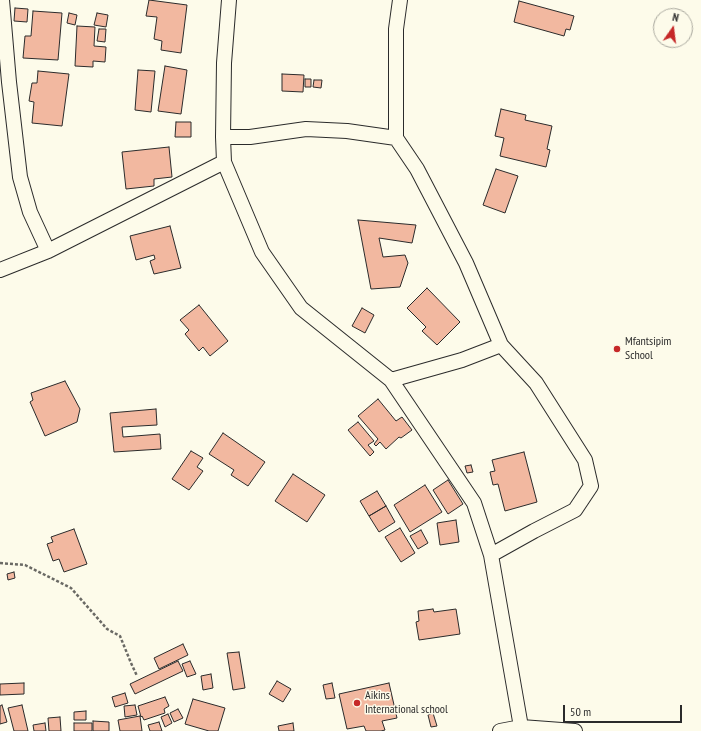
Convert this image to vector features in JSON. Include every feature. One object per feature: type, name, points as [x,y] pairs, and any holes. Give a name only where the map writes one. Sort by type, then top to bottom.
[{"type":"street","points":[[2,0],[9,82],[20,177],[30,212],[48,251]]},
{"type":"street","points":[[229,0],[224,63],[224,162],[262,252],[301,308],[391,380],[474,503],[491,555],[521,727]]},
{"type":"street","points":[[400,0],[396,29],[396,138],[417,169],[466,263],[501,345],[536,383],[585,460],[591,486],[575,510],[491,555]]},
{"type":"street","points":[[223,137],[250,137],[306,129],[347,131],[396,138]]},
{"type":"street","points":[[0,270],[48,251],[224,162]]},
{"type":"street","points":[[391,380],[462,360],[501,345]]},
{"type":"street","points":[[500,731],[521,727],[575,731]]},
{"type":"path","points":[[0,563],[25,566],[71,588],[107,629],[120,636],[137,676]]},
{"type":"building","points":[[149,0],[187,5],[181,53],[161,50],[162,41],[154,39],[157,17],[146,16]]},
{"type":"building","points":[[519,1],[574,16],[570,30],[566,29],[564,36],[514,22]]},
{"type":"building","points":[[15,8],[28,9],[27,22],[14,21]]},
{"type":"building","points":[[33,11],[62,13],[58,60],[23,58],[25,36],[31,36]]},
{"type":"building","points":[[69,13],[77,15],[75,25],[67,23]]},
{"type":"building","points":[[97,13],[108,15],[106,27],[94,25]]},
{"type":"building","points":[[77,26],[95,27],[94,46],[106,47],[105,62],[93,61],[93,67],[75,66]]},
{"type":"building","points":[[99,29],[106,29],[105,42],[97,41]]},
{"type":"building","points":[[165,66],[187,70],[181,114],[158,111]]},
{"type":"building","points":[[138,70],[155,71],[151,112],[135,110]]},
{"type":"building","points":[[38,71],[69,74],[62,126],[32,123],[34,102],[29,101],[32,83],[37,83]]},
{"type":"building","points":[[282,74],[304,75],[303,92],[282,91]]},
{"type":"building","points":[[305,79],[311,79],[311,87],[305,87]]},
{"type":"building","points":[[314,80],[322,80],[321,88],[313,87]]},
{"type":"building","points":[[501,109],[526,115],[525,120],[552,126],[547,149],[550,150],[546,167],[500,156],[504,138],[495,136]]},
{"type":"building","points":[[176,122],[191,122],[191,137],[175,137]]},
{"type":"building","points":[[169,147],[172,177],[154,179],[154,186],[126,189],[122,152]]},
{"type":"building","points":[[496,169],[518,176],[505,213],[483,205]]},
{"type":"building","points":[[358,220],[416,225],[412,243],[379,238],[383,257],[405,255],[408,263],[400,287],[371,289]]},
{"type":"building","points":[[170,226],[181,268],[154,274],[150,261],[155,259],[154,255],[136,260],[130,236]]},
{"type":"building","points":[[427,288],[460,322],[437,345],[422,331],[426,327],[407,308]]},
{"type":"building","points":[[199,305],[228,341],[210,356],[203,347],[199,351],[185,334],[189,330],[180,320]]},
{"type":"building","points":[[362,308],[374,315],[365,333],[352,326]]},
{"type":"building","points":[[65,381],[80,409],[77,422],[45,436],[30,402],[33,400],[31,393]]},
{"type":"building","points":[[378,399],[396,421],[402,417],[412,430],[401,438],[399,437],[386,449],[380,442],[376,446],[374,444],[378,439],[358,416]]},
{"type":"building","points":[[156,409],[157,425],[122,427],[123,437],[160,434],[161,449],[114,452],[110,413]]},
{"type":"building","points":[[358,422],[374,441],[368,445],[374,452],[370,456],[348,430]]},
{"type":"building","points":[[223,433],[265,462],[248,486],[231,475],[234,470],[209,454]]},
{"type":"building","points":[[191,451],[203,458],[197,467],[203,471],[189,490],[172,479]]},
{"type":"building","points":[[524,452],[537,502],[505,511],[498,484],[493,485],[490,472],[495,471],[492,460]]},
{"type":"building","points":[[471,465],[473,472],[467,473],[465,466]]},
{"type":"building","points":[[293,474],[325,495],[307,522],[275,501]]},
{"type":"building","points":[[448,480],[463,504],[448,514],[433,490]]},
{"type":"building","points":[[425,485],[442,512],[410,532],[394,505]]},
{"type":"building","points":[[377,491],[386,506],[369,516],[360,501]]},
{"type":"building","points":[[386,506],[395,522],[379,532],[369,516]]},
{"type":"building","points":[[456,520],[459,542],[440,545],[437,523]]},
{"type":"building","points":[[400,528],[415,553],[401,562],[385,537]]},
{"type":"building","points":[[74,529],[87,564],[64,572],[59,559],[53,561],[47,544],[53,542],[51,537]]},
{"type":"building","points":[[421,530],[428,543],[418,549],[410,536]]},
{"type":"building","points":[[14,572],[15,578],[8,580],[7,574]]},
{"type":"building","points":[[433,609],[434,612],[456,609],[460,634],[419,640],[416,622],[419,621],[418,611]]},
{"type":"building","points":[[183,644],[188,655],[159,669],[154,658]]},
{"type":"building","points":[[239,652],[245,688],[233,690],[227,653]]},
{"type":"building","points":[[178,661],[183,671],[135,694],[130,684]]},
{"type":"building","points":[[190,661],[196,674],[187,677],[182,664]]},
{"type":"building","points":[[211,674],[213,688],[203,690],[201,676]]},
{"type":"building","points":[[277,681],[291,689],[283,702],[269,694]]},
{"type":"building","points":[[24,683],[24,694],[0,695],[0,684]]},
{"type":"building","points":[[332,683],[335,698],[326,699],[323,685]]},
{"type":"building","points":[[389,683],[397,718],[382,721],[385,730],[381,731],[366,731],[364,726],[347,729],[339,694]]},
{"type":"building","points":[[125,693],[128,703],[115,707],[112,697]]},
{"type":"building","points":[[165,697],[169,706],[164,709],[165,713],[144,720],[142,716],[141,717],[138,706]]},
{"type":"building","points":[[193,699],[225,708],[218,731],[209,731],[185,724]]},
{"type":"building","points":[[2,705],[7,722],[0,724],[0,706]]},
{"type":"building","points":[[22,705],[28,731],[14,731],[8,708]]},
{"type":"building","points":[[135,705],[137,715],[125,717],[124,706]]},
{"type":"building","points":[[178,709],[183,718],[174,722],[170,713]]},
{"type":"building","points":[[86,711],[86,720],[74,720],[74,712]]},
{"type":"building","points":[[433,713],[437,726],[431,727],[428,715]]},
{"type":"building","points":[[168,714],[172,723],[165,727],[161,717]]},
{"type":"building","points":[[140,716],[142,731],[120,731],[118,720]]},
{"type":"building","points":[[60,717],[61,731],[49,731],[48,718]]},
{"type":"building","points":[[93,721],[109,722],[109,731],[93,731]]},
{"type":"building","points":[[159,722],[162,731],[150,731],[148,725]]},
{"type":"building","points":[[45,723],[46,731],[34,731],[33,725]]},
{"type":"building","points":[[74,723],[92,723],[92,731],[74,731]]},
{"type":"building","points":[[293,723],[294,731],[279,731],[278,726]]},
{"type":"place","name":"Mfantsipim School","points":[[617,349]]},
{"type":"place","name":"Aikins International school","points":[[357,703]]}]
